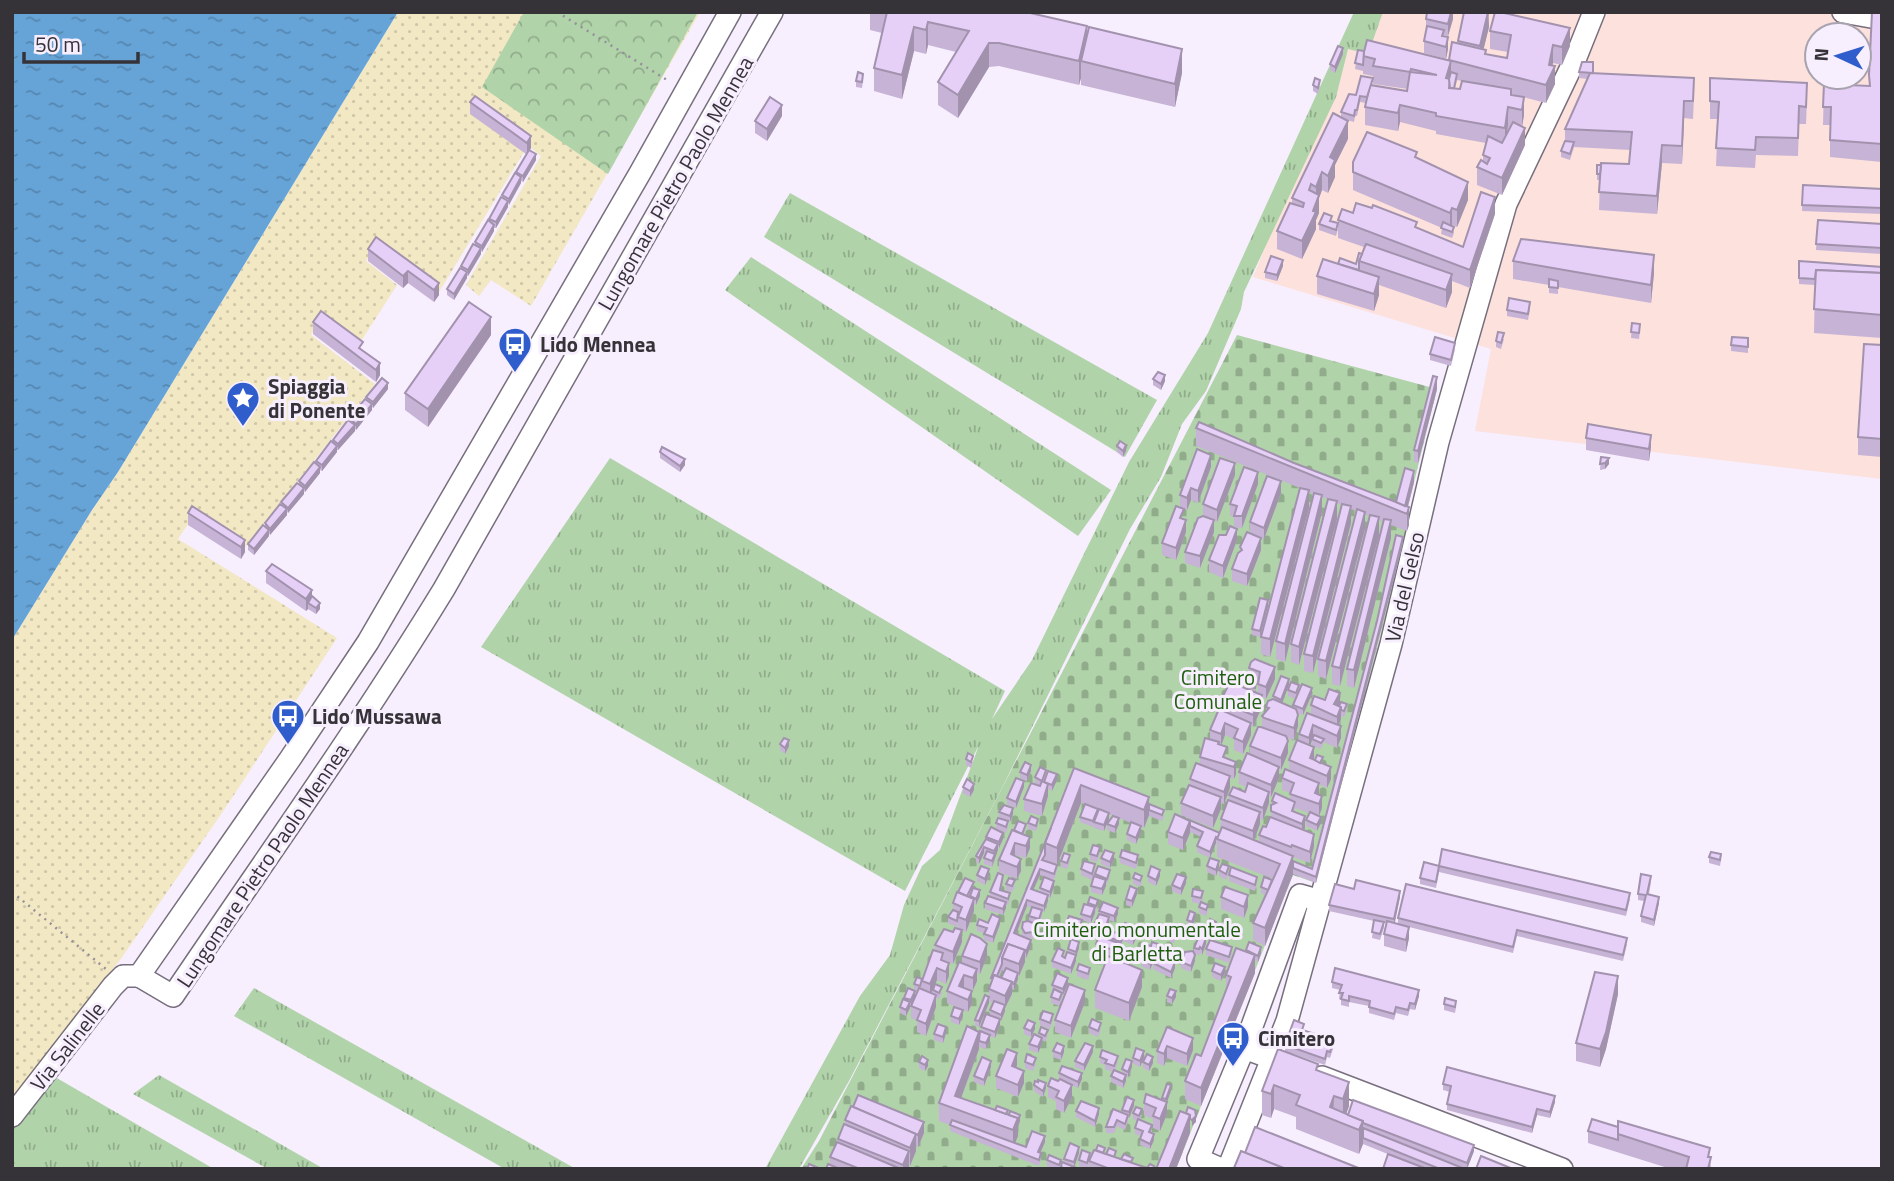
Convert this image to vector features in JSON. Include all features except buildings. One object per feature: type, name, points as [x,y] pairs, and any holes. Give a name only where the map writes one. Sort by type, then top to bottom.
[{"type":"street","name":"Lungomare Pietro Paolo Mennea","points":[[730,12],[640,173],[368,642],[127,978],[173,996],[321,780],[399,662],[525,447],[772,12]]},
{"type":"street","name":"Via del Gelso","points":[[1228,1169],[1287,1021],[1391,644],[1438,442],[1506,204],[1576,57],[1594,12]]},
{"type":"street","points":[[1843,12],[1882,19]]},
{"type":"street","points":[[640,173],[663,203]]},
{"type":"street","points":[[494,426],[525,447]]},
{"type":"street","points":[[1221,1169],[1198,1159],[1244,1048],[1300,895],[1321,901]]},
{"type":"street","name":"Via Salinelle","points":[[12,1116],[127,978]]},
{"type":"street","points":[[1244,1048],[1562,1169]]},
{"type":"path","points":[[557,12],[667,80]]},
{"type":"path","points":[[12,892],[127,978]]},
{"type":"shaded area","points":[[1360,12],[1882,12],[1882,479],[1475,431],[1491,349],[1253,277]]},
{"type":"green space","points":[[524,12],[698,12],[608,174],[482,87]]},
{"type":"green space","points":[[1354,12],[1383,12],[1368,54],[1348,49],[1336,97],[1244,292],[1241,309],[1206,391],[1182,424],[1161,477],[1130,529],[1002,788],[849,1081],[799,1169],[765,1169],[860,996],[890,955],[904,905],[922,866],[940,850],[979,745],[905,891],[481,647],[610,458],[1005,691],[992,719],[1032,660],[1129,462],[1208,333]]},
{"type":"green space","points":[[790,193],[1157,400],[1125,457],[764,237]]},
{"type":"green space","points":[[751,257],[1111,490],[1078,536],[725,290]]},
{"type":"green space","name":"Cimitero Comunale","points":[[1237,335],[1437,389],[1404,523],[1409,525],[1316,883],[1293,875],[1176,1169],[801,1169],[819,1141]]},
{"type":"green space","points":[[254,988],[576,1169],[505,1169],[234,1016]]},
{"type":"green space","points":[[159,1075],[324,1169],[268,1169],[133,1094]]},
{"type":"green space","points":[[55,1077],[214,1169],[17,1169],[12,1166],[12,1128]]},
{"type":"sand","name":"Spiaggia di Ponente","points":[[398,12],[700,12],[531,306],[491,280],[479,296],[466,285],[541,156],[531,148],[524,152],[439,292],[375,248],[366,261],[397,285],[356,349],[319,323],[311,335],[375,384],[242,551],[192,518],[178,539],[337,638],[224,810],[120,960],[12,1101],[12,640],[118,472]]},
{"type":"water","points":[[12,12],[398,12],[118,472],[12,640]]},
{"type":"place","name":"Lido Mennea","points":[[515,374]]},
{"type":"place","name":"Spiaggia di Ponente","points":[[243,428]]},
{"type":"place","name":"Lido Mussawa","points":[[288,746]]},
{"type":"place","name":"Cimitero","points":[[1233,1068]]},
{"type":"park label","name":"Cimiterio monumentale di Barletta","points":[[1137,941]]}]
